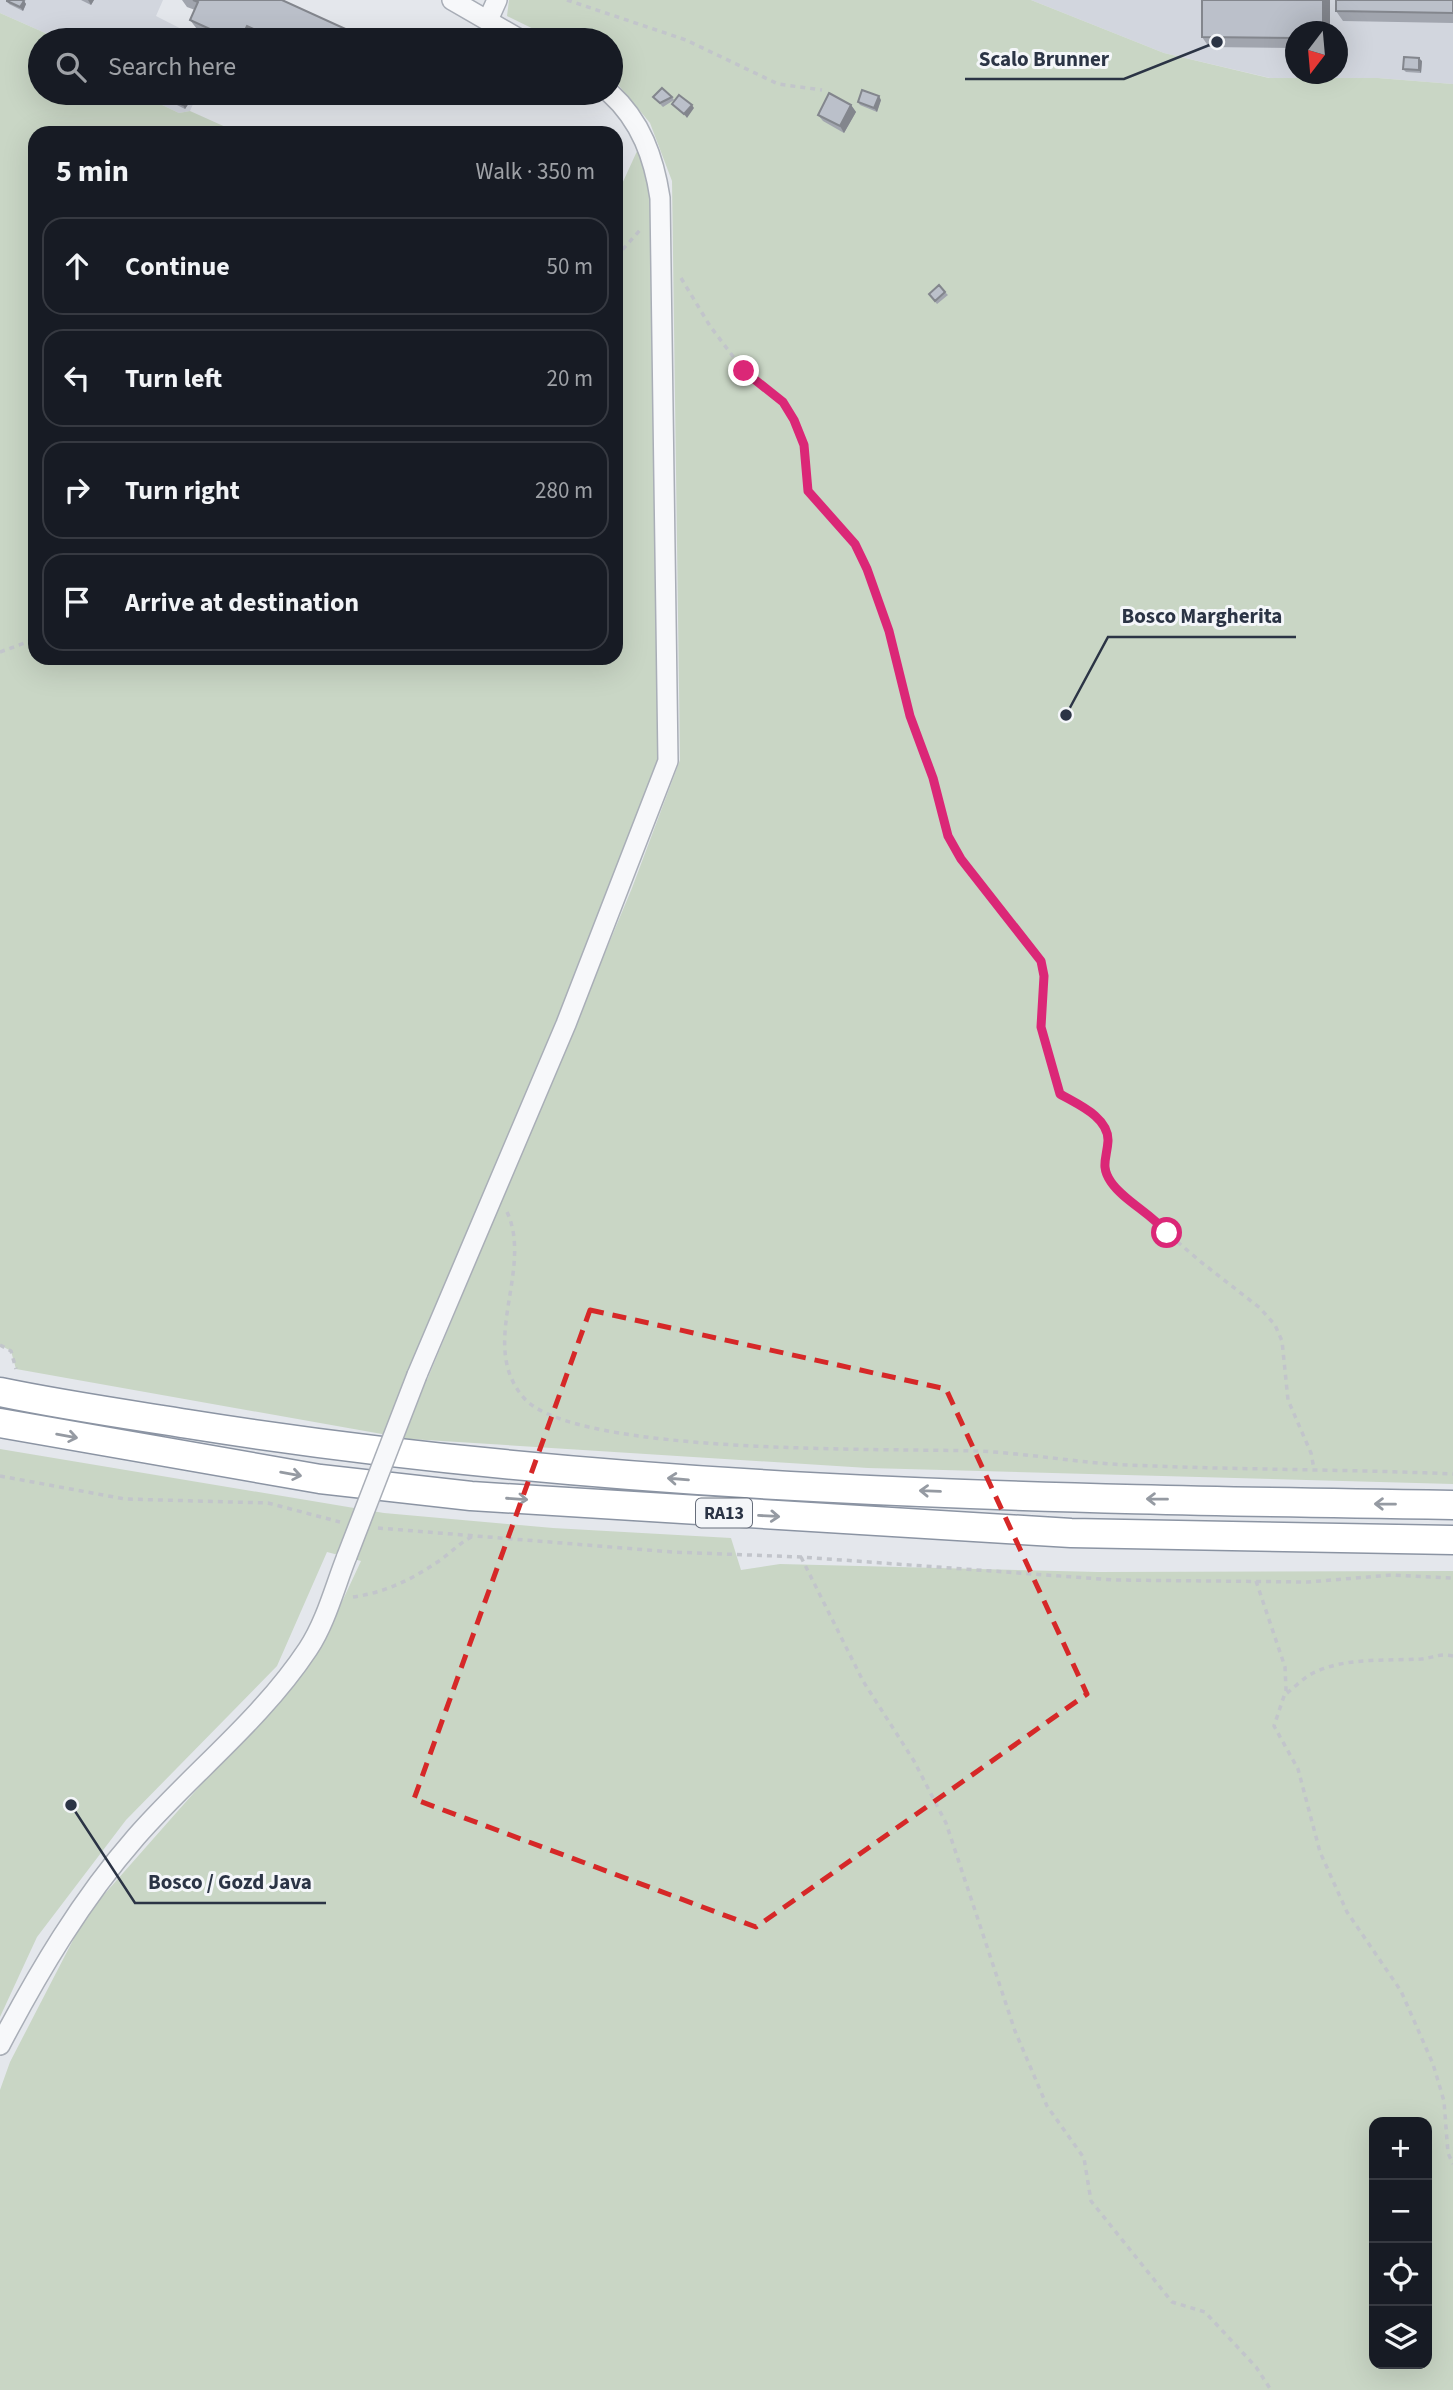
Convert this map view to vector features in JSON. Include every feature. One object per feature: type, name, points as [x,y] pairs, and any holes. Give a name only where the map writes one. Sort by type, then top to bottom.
[{"type":"highway","name":"RA13","points":[[0,1392],[316,1445],[709,1482],[1071,1497],[1453,1505]]},
{"type":"highway","name":"RA13","points":[[0,1423],[320,1479],[471,1496],[1071,1532],[1453,1540]]},
{"type":"street","points":[[452,0],[501,28]]},
{"type":"street","points":[[488,20],[497,0]]},
{"type":"street","points":[[0,2045],[61,1935],[99,1882],[138,1835],[273,1695],[310,1647],[417,1376],[590,964],[668,761],[661,208],[657,179],[645,140],[622,105]]},
{"type":"path","points":[[567,0],[686,40],[778,84],[822,90]]},
{"type":"path","points":[[623,249],[661,208]]},
{"type":"path","points":[[663,266],[676,270],[710,326],[744,371],[783,402],[804,445],[808,491],[848,535],[867,569],[889,631],[910,716],[933,778],[948,836],[961,859],[1041,961],[1044,976],[1041,1027],[1060,1094],[1090,1111],[1104,1127],[1108,1140],[1104,1169],[1112,1184],[1153,1216],[1167,1233],[1201,1262],[1260,1308],[1275,1325],[1283,1341],[1290,1408],[1311,1453],[1314,1469]]},
{"type":"path","points":[[0,652],[28,642]]},
{"type":"path","points":[[496,1188],[514,1227],[514,1263],[505,1335],[506,1359],[511,1379],[525,1400],[544,1414],[620,1436],[662,1439],[869,1451],[976,1451],[1127,1465],[1453,1474]]},
{"type":"path","points":[[0,1345],[11,1351],[16,1369]]},
{"type":"path","points":[[0,1476],[125,1499],[268,1503],[345,1523]]},
{"type":"path","points":[[372,1527],[672,1552],[801,1558],[1114,1580],[1353,1580],[1392,1575],[1453,1578]]},
{"type":"path","points":[[329,1601],[379,1593],[442,1560],[457,1544],[477,1535]]},
{"type":"path","points":[[801,1558],[863,1681],[914,1761],[946,1823],[1015,2031],[1047,2106],[1084,2158],[1091,2201],[1171,2302],[1205,2312],[1256,2367],[1271,2390]]},
{"type":"path","points":[[1256,1581],[1286,1667],[1285,1695],[1274,1726],[1298,1769],[1320,1852],[1347,1912],[1401,1991],[1433,2064],[1444,2101],[1448,2153],[1453,2164]]},
{"type":"path","points":[[1285,1695],[1312,1673],[1333,1667],[1381,1659],[1424,1659],[1438,1653],[1453,1656]]},
{"type":"highlighted area","points":[[590,1310],[946,1389],[1087,1694],[756,1927],[414,1799]]},
{"type":"shaded area","points":[[0,0],[163,0],[156,16],[180,28],[34,28],[0,13]]},
{"type":"shaded area","points":[[1031,0],[1453,0],[1453,84],[1348,78],[1348,21],[1285,21],[1285,78],[1270,78],[1164,53]]},
{"type":"shaded area","points":[[162,105],[193,105],[190,111],[179,113]]},
{"type":"green space","points":[[509,0],[1031,0],[1164,53],[1269,78],[1285,78],[1285,84],[1348,84],[1348,78],[1378,78],[1453,84],[1453,1484],[868,1468],[410,1439],[16,1369],[11,1351],[0,1345],[0,13],[34,28],[28,28],[28,105],[162,105],[179,113],[190,111],[223,126],[28,126],[28,665],[623,665],[623,182],[638,149],[649,192],[658,349],[660,757],[616,880],[408,1371],[427,1380],[632,888],[680,760],[672,181],[650,123],[623,90],[623,28],[532,28],[507,16]]},
{"type":"green space","points":[[0,1449],[384,1513],[553,1528],[731,1538],[741,1570],[780,1564],[1098,1572],[1453,1571],[1453,2390],[0,2390],[0,2090],[10,2062],[86,1915],[319,1651],[361,1561],[327,1552],[277,1666],[126,1820],[37,1937],[0,2017]]},
{"type":"building","points":[[7,0],[22,0],[24,1],[20,7]]},
{"type":"building","points":[[193,0],[282,0],[343,28],[208,28],[190,20],[198,2]]},
{"type":"building","points":[[1202,0],[1323,0],[1323,21],[1285,21],[1285,38],[1202,37]]},
{"type":"building","points":[[1336,0],[1453,0],[1453,13],[1336,11]]},
{"type":"building","points":[[1404,57],[1419,58],[1419,70],[1403,69]]},
{"type":"building","points":[[662,88],[672,97],[660,103],[653,97]]},
{"type":"building","points":[[862,90],[879,96],[874,108],[858,102]]},
{"type":"building","points":[[829,93],[851,105],[840,126],[818,115]]},
{"type":"building","points":[[679,95],[692,105],[684,114],[672,104]]},
{"type":"building","points":[[939,285],[945,292],[935,301],[929,294]]},
{"type":"place","name":"Scalo Brunner","points":[[1217,42]]},
{"type":"place","name":"Bosco Margherita","points":[[1066,715]]},
{"type":"place","name":"Bosco / Gozd Java","points":[[71,1805]]},
{"type":"route","points":[[744,371],[783,402],[804,445],[808,491],[842,526],[855,544],[867,569],[889,631],[910,716],[933,778],[948,836],[961,859],[1041,961],[1044,976],[1041,1027],[1060,1094],[1090,1111],[1104,1127],[1108,1140],[1104,1169],[1112,1184],[1153,1216],[1167,1233]]}]
